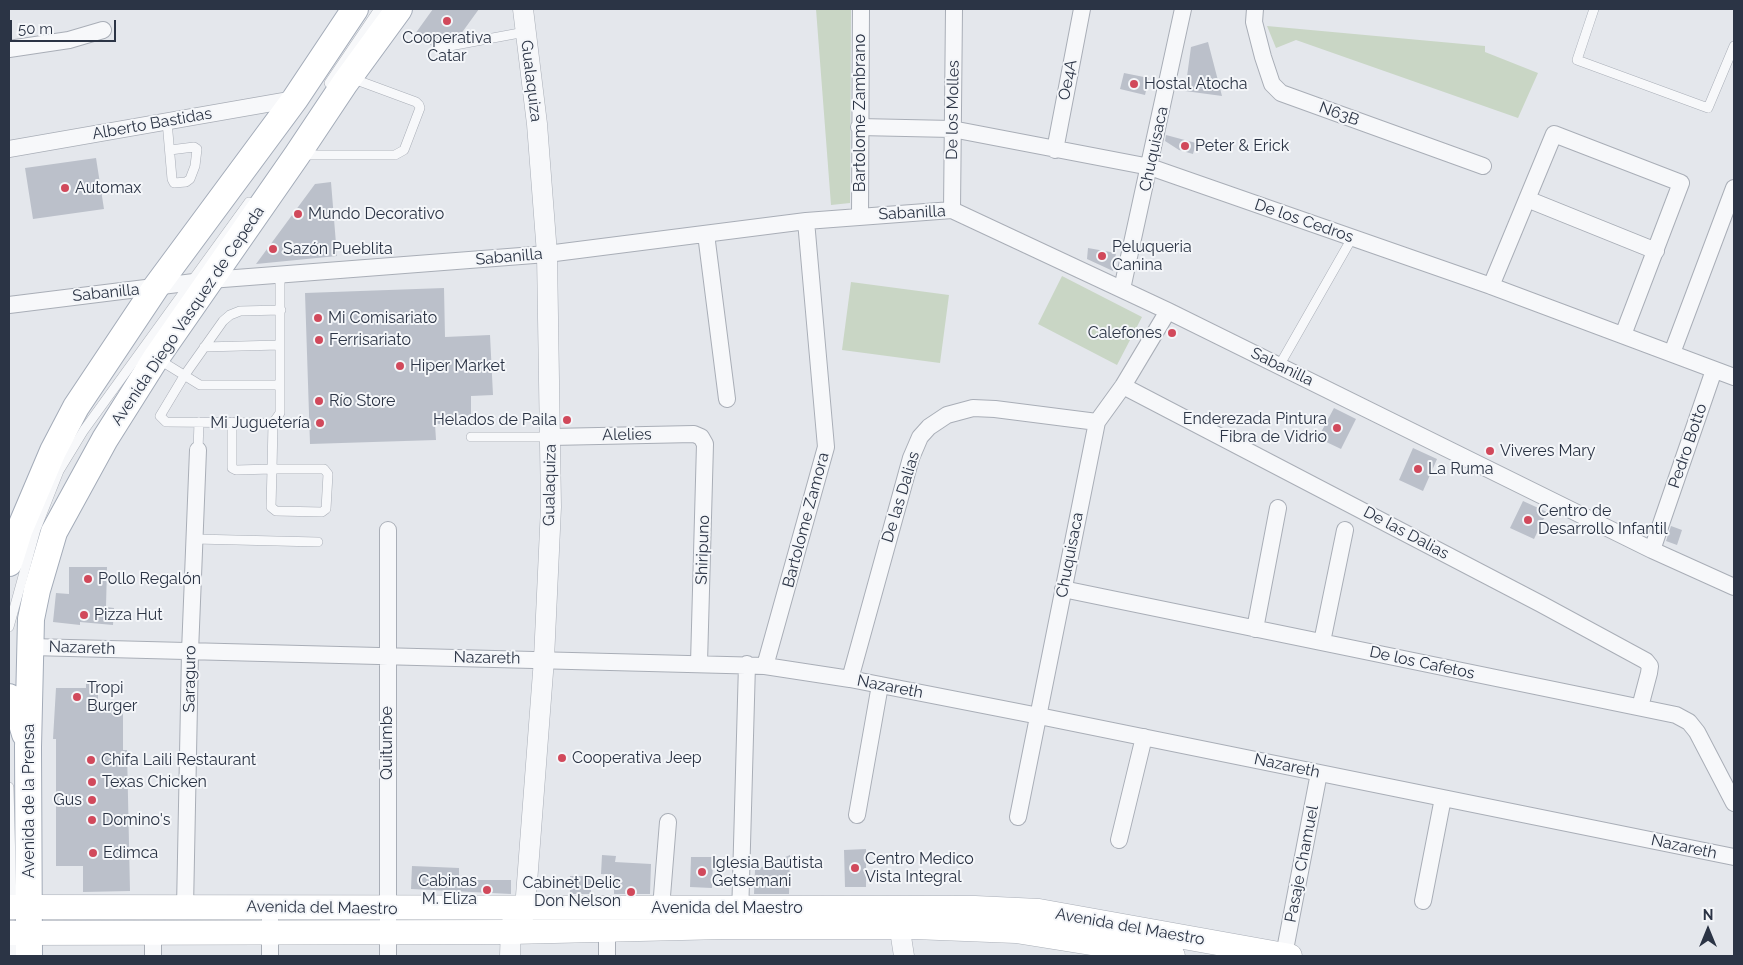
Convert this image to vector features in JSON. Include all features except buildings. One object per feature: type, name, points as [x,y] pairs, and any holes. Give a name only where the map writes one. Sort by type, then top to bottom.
[{"type":"main road","points":[[9,563],[14,534],[76,407],[156,287],[295,98],[354,9]]},
{"type":"main road","name":"Avenida Diego Vasquez de Cepeda","points":[[31,646],[31,619],[37,590],[54,532],[105,439],[156,358],[200,281],[298,155],[349,77],[399,9]]},
{"type":"main road","name":"Avenida de la Prensa","points":[[18,926],[28,747],[31,646]]},
{"type":"main road","points":[[14,705],[28,747]]},
{"type":"main road","name":"Avenida del Maestro","points":[[18,926],[185,908],[661,908],[740,917]]},
{"type":"main road","name":"Avenida del Maestro","points":[[18,926],[153,932],[510,932],[607,930],[740,917],[974,919],[1039,911],[1175,949]]},
{"type":"main road","name":"Avenida del Maestro","points":[[974,919],[1086,949],[1175,949],[1287,956]]},
{"type":"street","name":"Gualaquiza","points":[[523,9],[537,124],[547,254],[551,437],[544,659],[526,909]]},
{"type":"street","name":"Bartolome Zambrano","points":[[860,216],[861,9]]},
{"type":"street","name":"De los Molles","points":[[952,210],[954,9]]},
{"type":"street","name":"Oe4A","points":[[1055,150],[1082,9]]},
{"type":"street","name":"Chuquisaca","points":[[1122,289],[1150,168],[1183,9]]},
{"type":"street","name":"N63B","points":[[1256,9],[1254,22],[1263,57],[1272,84],[1281,93],[1483,166]]},
{"type":"street","points":[[9,49],[68,40],[103,30]]},
{"type":"street","name":"Alberto Bastidas","points":[[9,150],[295,98]]},
{"type":"street","name":"De los Cedros","points":[[859,127],[952,129],[1150,168],[1492,286],[1734,377]]},
{"type":"street","points":[[1492,286],[1554,134],[1681,184],[1623,335]]},
{"type":"street","points":[[1672,353],[1734,188]]},
{"type":"street","points":[[1527,199],[1656,251]]},
{"type":"street","name":"Sabanilla","points":[[9,305],[75,295],[200,281],[280,273],[547,254],[806,221],[952,210],[1168,311],[1652,550],[1734,587]]},
{"type":"street","name":"Bartolome Zamora","points":[[765,666],[826,447],[806,221]]},
{"type":"street","points":[[706,234],[727,399]]},
{"type":"street","name":"Chuquisaca","points":[[1018,818],[1096,422],[1123,386],[1168,311]]},
{"type":"street","name":"Pedro Botto","points":[[1652,550],[1714,370]]},
{"type":"street","name":"De las Dalias","points":[[1123,386],[1532,599],[1646,661],[1650,666],[1640,707]]},
{"type":"street","name":"De las Dalias","points":[[850,679],[911,458],[920,437],[929,427],[947,415],[973,408],[1096,422]]},
{"type":"street","name":"Alelies","points":[[551,437],[694,434],[701,438]]},
{"type":"street","name":"Shiripuno","points":[[700,663],[705,444],[701,438]]},
{"type":"street","name":"Saraguro","points":[[185,908],[190,652],[198,450]]},
{"type":"street","points":[[1255,629],[1278,508]]},
{"type":"street","name":"Quitumbe","points":[[388,530],[388,956]]},
{"type":"street","points":[[1322,642],[1345,530]]},
{"type":"street","name":"De los Cafetos","points":[[1063,589],[1676,715],[1689,722],[1697,732],[1734,803]]},
{"type":"street","name":"Nazareth","points":[[31,646],[190,652],[544,659],[765,666],[850,679],[1039,716],[1734,857]]},
{"type":"street","points":[[740,917],[747,664]]},
{"type":"street","points":[[857,815],[880,685]]},
{"type":"street","points":[[1120,840],[1144,737]]},
{"type":"street","name":"Pasaje Chamuel","points":[[1287,956],[1319,773]]},
{"type":"street","points":[[1424,901],[1443,798]]},
{"type":"street","points":[[661,908],[668,822]]},
{"type":"street","points":[[270,907],[270,956]]},
{"type":"street","points":[[510,956],[511,925],[524,915],[526,909]]},
{"type":"street","points":[[898,917],[904,956]]},
{"type":"street","points":[[607,930],[607,956]]},
{"type":"street","points":[[153,932],[153,956]]},
{"type":"lane","points":[[326,88],[379,9]]},
{"type":"lane","points":[[9,627],[36,529],[59,471],[84,430],[200,281],[387,9]]},
{"type":"lane","points":[[1594,9],[1577,60],[1708,108],[1734,46]]},
{"type":"lane","points":[[439,48],[525,32]]},
{"type":"lane","points":[[298,155],[395,155],[404,150],[420,108],[419,105],[416,102],[349,77]]},
{"type":"lane","points":[[168,121],[170,150]]},
{"type":"lane","points":[[81,463],[200,281],[256,191]]},
{"type":"lane","points":[[1279,366],[1352,238]]},
{"type":"lane","points":[[232,422],[232,468],[236,470],[272,469],[324,469],[328,474],[326,509],[322,512],[273,509],[271,507],[272,469],[273,423],[280,413],[280,273]]},
{"type":"lane","points":[[273,423],[166,422],[160,416],[204,347],[230,315],[240,311],[281,310]]},
{"type":"lane","points":[[204,347],[279,346]]},
{"type":"lane","points":[[156,358],[184,376],[206,385],[280,385]]},
{"type":"lane","points":[[198,450],[199,422]]},
{"type":"lane","points":[[470,437],[551,437]]},
{"type":"lane","points":[[12,956],[18,926],[14,705],[21,632],[47,536],[67,488]]},
{"type":"lane","points":[[195,539],[318,542]]},
{"type":"lane","points":[[9,787],[18,926]]},
{"type":"green space","points":[[816,9],[851,9],[850,203],[831,205]]},
{"type":"green space","points":[[1267,26],[1485,46],[1485,52],[1538,73],[1518,118],[1296,40],[1276,48]]},
{"type":"green space","points":[[1062,276],[1142,317],[1117,365],[1038,324]]},
{"type":"green space","points":[[851,282],[949,295],[940,363],[842,350]]},
{"type":"place","name":"Cooperativa Catar","points":[[447,21]]},
{"type":"place","name":"Hostal Atocha","points":[[1134,84]]},
{"type":"place","name":"Peter & Erick","points":[[1185,146]]},
{"type":"place","name":"Automax","points":[[65,188]]},
{"type":"place","name":"Mundo Decorativo","points":[[298,214]]},
{"type":"place","name":"Sazón Pueblita","points":[[273,249]]},
{"type":"place","name":"Peluqueria Canina","points":[[1102,256]]},
{"type":"place","name":"Mi Comisariato","points":[[318,318]]},
{"type":"place","name":"Calefones","points":[[1172,333]]},
{"type":"place","name":"Ferrisariato","points":[[319,340]]},
{"type":"place","name":"Hiper Market","points":[[400,366]]},
{"type":"place","name":"Río Store","points":[[319,401]]},
{"type":"place","name":"Helados de Paila","points":[[567,420]]},
{"type":"place","name":"Mi Juguetería","points":[[320,423]]},
{"type":"place","name":"Enderezada Pintura Fibra de Vidrio","points":[[1337,428]]},
{"type":"place","name":"Viveres Mary","points":[[1490,451]]},
{"type":"place","name":"La Ruma","points":[[1418,469]]},
{"type":"place","name":"Centro de Desarrollo Infantil","points":[[1528,520]]},
{"type":"place","name":"Pollo Regalón","points":[[88,579]]},
{"type":"place","name":"Pizza Hut","points":[[84,615]]},
{"type":"place","name":"Tropi Burger","points":[[77,697]]},
{"type":"place","name":"Cooperativa Jeep","points":[[562,758]]},
{"type":"place","name":"Chifa Laili Restaurant","points":[[91,760]]},
{"type":"place","name":"Texas Chicken","points":[[92,782]]},
{"type":"place","name":"Gus","points":[[92,800]]},
{"type":"place","name":"Domino's","points":[[92,820]]},
{"type":"place","name":"Edimca","points":[[93,853]]},
{"type":"place","name":"Centro Medico Vista Integral","points":[[855,868]]},
{"type":"place","name":"Iglesia Bautista Getsemani","points":[[702,872]]},
{"type":"place","name":"Cabinas M. Eliza","points":[[487,890]]},
{"type":"place","name":"Cabinet Delic Don Nelson","points":[[631,892]]}]
